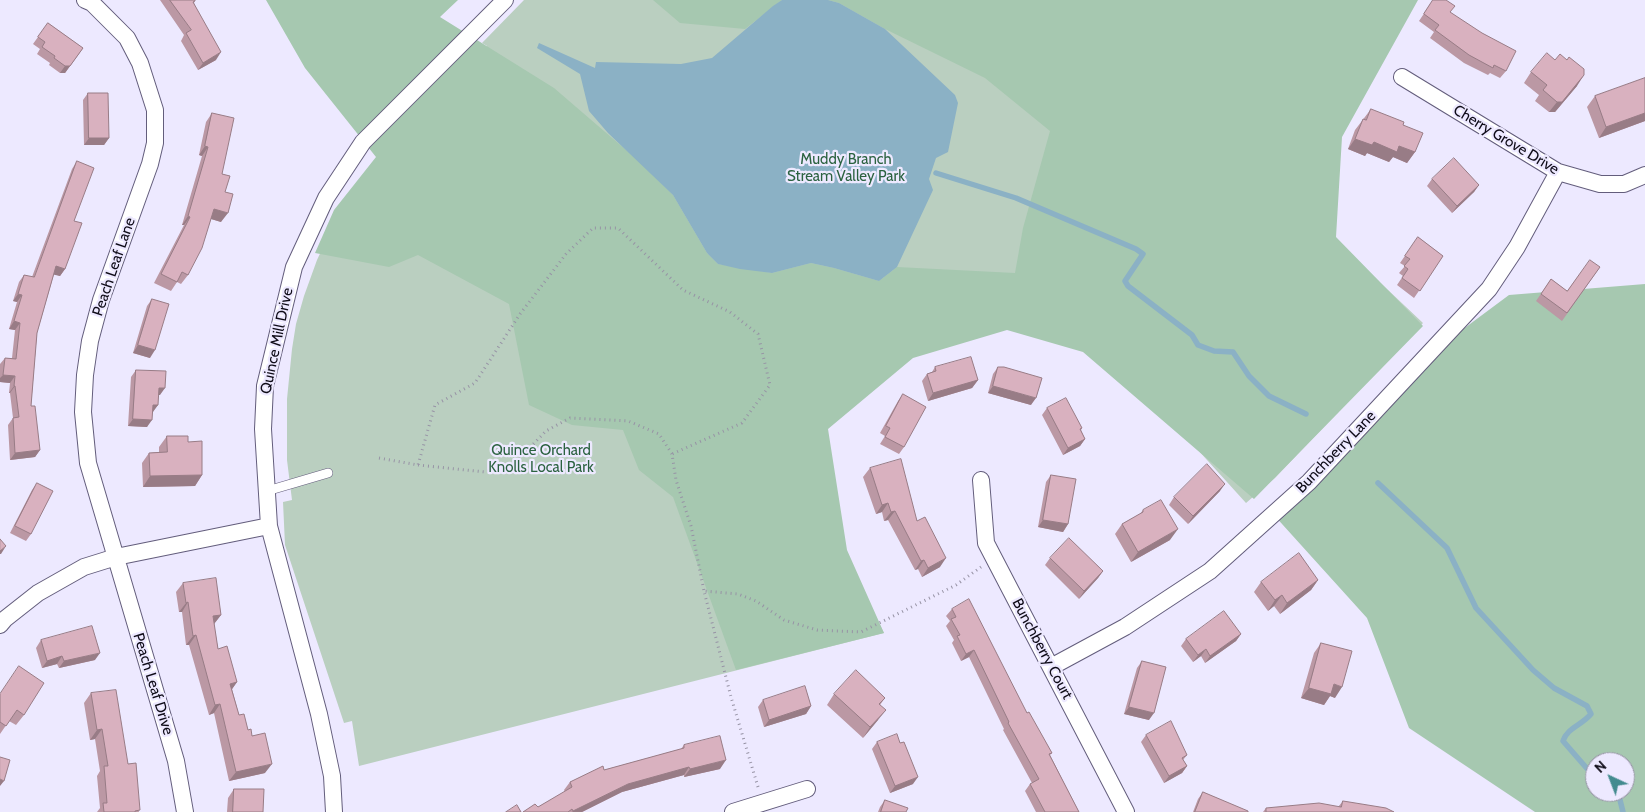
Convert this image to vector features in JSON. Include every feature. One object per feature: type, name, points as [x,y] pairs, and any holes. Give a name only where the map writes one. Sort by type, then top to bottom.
[{"type":"street","name":"Peach Leaf Lane","points":[[85,0],[92,3],[127,38],[140,63],[154,110],[155,143],[150,164],[101,300],[90,341],[85,375],[83,412],[88,463],[116,557]]},
{"type":"street","name":"Quince Mill Drive","points":[[334,812],[332,776],[320,714],[269,526],[263,429],[265,386],[294,266],[326,198],[362,142],[505,0]]},
{"type":"street","name":"Cherry Grove Drive","points":[[1402,78],[1558,172],[1600,184],[1624,184],[1645,175]]},
{"type":"street","name":"Bunchberry Lane","points":[[1051,667],[1125,627],[1210,571],[1309,482],[1489,289],[1517,247],[1558,172]]},
{"type":"street","name":"Bunchberry Court","points":[[981,480],[986,543],[1126,812]]},
{"type":"street","points":[[0,625],[38,593],[84,567],[116,557],[269,526]]},
{"type":"street","name":"Peach Leaf Drive","points":[[116,557],[176,761],[185,812]]},
{"type":"street","points":[[733,812],[807,789]]},
{"type":"lane","points":[[267,491],[328,473]]},
{"type":"path","points":[[418,465],[436,405],[475,383],[520,314],[566,254],[593,228],[618,228],[683,290],[730,312],[758,334],[770,385],[742,423],[672,454]]},
{"type":"path","points":[[379,458],[418,465],[485,472],[515,463],[546,431],[570,418],[628,421],[659,434],[672,454],[676,480],[691,526],[704,590],[726,680],[763,803]]},
{"type":"path","points":[[704,590],[738,594],[756,601],[784,620],[816,630],[861,632],[956,585],[995,560]]},
{"type":"green space","points":[[266,0],[458,0],[440,17],[554,88],[640,162],[673,195],[707,253],[718,264],[772,273],[811,263],[879,281],[897,267],[1015,273],[1023,228],[1050,131],[985,78],[885,29],[839,3],[828,0],[1418,0],[1342,137],[1336,237],[1423,326],[1254,499],[1083,352],[1007,330],[913,358],[828,429],[847,550],[884,633],[736,670],[673,497],[639,470],[623,430],[572,425],[529,405],[509,304],[418,255],[389,267],[315,253],[334,210],[376,157],[305,68]]},
{"type":"green space","points":[[524,0],[1009,0],[1334,239],[1423,323],[1275,478],[1246,503],[1159,407],[1057,326],[984,308],[822,391],[843,554],[884,633],[359,766],[352,721],[344,723],[285,545],[283,502],[292,500],[287,460],[287,399],[296,324],[317,260],[334,224],[487,46],[482,43]]},
{"type":"green space","points":[[653,0],[782,0],[745,29],[680,23]]},
{"type":"green space","points":[[1645,284],[1645,812],[1535,812],[1409,728],[1367,618],[1273,514],[1427,356],[1509,295]]},
{"type":"water","points":[[782,0],[828,0],[839,3],[885,29],[955,95],[958,103],[948,152],[936,158],[929,179],[933,190],[897,267],[879,281],[811,263],[772,273],[718,264],[707,253],[673,195],[608,133],[589,111],[580,74],[537,48],[539,43],[595,68],[596,62],[681,64],[712,58]]},
{"type":"building","points":[[170,0],[195,0],[193,2],[221,52],[203,63],[186,33],[191,30]]},
{"type":"building","points":[[1433,0],[1446,0],[1455,6],[1450,12],[1482,33],[1516,51],[1506,71],[1494,65],[1493,68],[1469,55],[1435,30],[1439,25],[1424,14]]},
{"type":"building","points":[[48,23],[83,48],[70,66],[65,66],[42,47],[45,42],[38,37]]},
{"type":"building","points":[[1547,53],[1555,60],[1560,54],[1567,60],[1569,57],[1584,69],[1584,75],[1562,102],[1557,102],[1543,90],[1547,85],[1531,72]]},
{"type":"building","points":[[1645,78],[1645,113],[1606,127],[1595,96]]},
{"type":"building","points":[[88,93],[108,93],[109,138],[89,138]]},
{"type":"building","points":[[1371,109],[1404,122],[1403,125],[1423,133],[1415,152],[1399,146],[1397,152],[1374,142],[1372,145],[1355,139],[1363,119],[1366,120]]},
{"type":"building","points":[[212,113],[234,118],[222,174],[230,176],[225,192],[233,194],[228,213],[214,209],[202,248],[188,275],[182,272],[177,282],[161,274],[190,217],[188,216],[208,147],[205,146]]},
{"type":"building","points":[[1454,158],[1479,185],[1457,206],[1432,179]]},
{"type":"building","points":[[77,161],[94,168],[74,221],[82,223],[65,269],[56,266],[37,333],[31,406],[35,406],[40,450],[15,453],[13,418],[19,417],[14,386],[15,376],[3,375],[5,358],[16,359],[20,323],[14,321],[22,295],[18,294],[24,275],[34,277]]},
{"type":"building","points":[[1418,237],[1443,256],[1420,291],[1402,278],[1408,269],[1404,266],[1410,259],[1405,256]]},
{"type":"building","points":[[1590,260],[1600,267],[1567,313],[1541,294],[1551,279],[1567,291]]},
{"type":"building","points":[[152,299],[169,304],[155,350],[138,345]]},
{"type":"building","points":[[971,357],[978,380],[933,393],[927,374],[936,371],[935,367]]},
{"type":"building","points":[[998,367],[1042,378],[1036,398],[993,386]]},
{"type":"building","points":[[136,370],[166,371],[165,388],[159,388],[158,405],[153,405],[152,420],[133,419]]},
{"type":"building","points":[[903,394],[926,407],[904,447],[885,437],[890,428],[886,426]]},
{"type":"building","points":[[1066,398],[1082,428],[1080,429],[1085,439],[1068,448],[1047,408]]},
{"type":"building","points":[[167,436],[188,436],[188,442],[202,441],[202,475],[150,476],[149,453],[167,452]]},
{"type":"building","points":[[901,459],[917,521],[925,517],[946,558],[928,568],[924,560],[921,561],[895,511],[891,512],[888,503],[882,505],[870,468]]},
{"type":"building","points":[[1207,464],[1225,484],[1193,516],[1174,497]]},
{"type":"building","points":[[1051,475],[1076,479],[1068,524],[1043,520]]},
{"type":"building","points":[[37,483],[53,491],[31,534],[15,526]]},
{"type":"building","points":[[1161,500],[1178,529],[1138,552],[1122,524]]},
{"type":"building","points":[[1069,538],[1103,571],[1084,591],[1050,558]]},
{"type":"building","points":[[0,539],[6,546],[0,551]]},
{"type":"building","points":[[1299,553],[1318,580],[1287,603],[1282,595],[1275,600],[1261,582]]},
{"type":"building","points":[[216,578],[221,615],[213,616],[218,649],[227,646],[237,682],[230,684],[239,715],[244,714],[248,730],[251,729],[252,736],[265,733],[272,764],[236,772],[220,704],[215,705],[196,635],[193,636],[183,583]]},
{"type":"building","points":[[969,599],[1027,713],[1029,712],[1052,753],[1049,754],[1079,812],[1045,812],[1030,784],[1039,779],[1008,723],[974,650],[966,654],[957,636],[960,635],[951,619],[956,617],[952,609]]},
{"type":"building","points":[[1224,611],[1241,634],[1210,656],[1206,649],[1198,655],[1186,639]]},
{"type":"building","points":[[92,626],[100,653],[64,661],[62,656],[47,661],[41,640]]},
{"type":"building","points":[[1321,643],[1352,651],[1342,687],[1334,684],[1331,694],[1309,688]]},
{"type":"building","points":[[1142,661],[1166,667],[1154,713],[1129,707]]},
{"type":"building","points":[[19,666],[44,683],[24,715],[17,710],[6,726],[0,722],[0,694]]},
{"type":"building","points":[[856,670],[885,698],[879,704],[886,710],[870,727],[834,694]]},
{"type":"building","points":[[805,686],[811,706],[769,720],[763,700]]},
{"type":"building","points":[[116,690],[128,764],[136,763],[140,810],[135,812],[104,812],[103,803],[107,803],[104,766],[108,766],[102,729],[97,730],[91,693]]},
{"type":"building","points":[[1171,721],[1187,755],[1182,758],[1187,766],[1169,776],[1146,735]]},
{"type":"building","points":[[897,734],[900,743],[904,742],[918,777],[895,786],[877,742]]},
{"type":"building","points":[[720,736],[726,760],[690,769],[689,767],[628,784],[573,811],[572,809],[568,812],[523,812],[535,804],[538,807],[572,787],[570,782],[603,766],[604,770]]},
{"type":"building","points":[[0,757],[10,760],[4,781],[0,779]]},
{"type":"building","points":[[234,789],[264,789],[263,812],[233,812]]},
{"type":"building","points":[[1203,792],[1248,811],[1248,812],[1195,812]]},
{"type":"building","points":[[885,800],[908,808],[906,812],[881,812]]},
{"type":"building","points":[[1343,801],[1386,808],[1394,812],[1266,812],[1266,808],[1319,803],[1341,807]]},
{"type":"building","points":[[517,805],[521,812],[506,812]]},
{"type":"waterway","points":[[936,173],[1016,198],[1136,249],[1143,254],[1125,281],[1128,286],[1192,335],[1198,345],[1214,351],[1233,352],[1249,376],[1269,396],[1306,414]]},
{"type":"waterway","points":[[1378,483],[1447,548],[1476,608],[1533,670],[1554,688],[1587,706],[1591,714],[1571,730],[1563,741],[1585,766]]},
{"type":"waterway","points":[[1620,802],[1623,812]]},
{"type":"park label","name":"Muddy Branch Stream Valley Park","points":[[846,168]]},
{"type":"park label","name":"Quince Orchard Knolls Local Park","points":[[541,460]]}]
